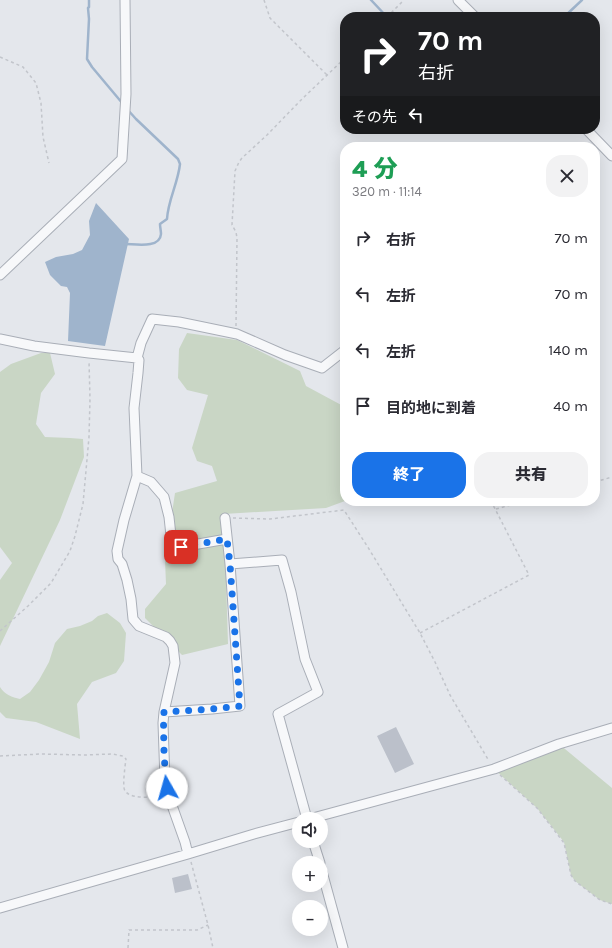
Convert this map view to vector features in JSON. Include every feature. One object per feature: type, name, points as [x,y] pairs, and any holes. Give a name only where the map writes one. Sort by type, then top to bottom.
[{"type":"street","points":[[0,275],[122,159],[126,94],[125,0]]},
{"type":"street","points":[[458,0],[470,12]]},
{"type":"street","points":[[600,149],[612,156]]},
{"type":"street","points":[[188,854],[169,797],[166,780],[163,723],[175,663],[173,646],[166,637],[139,626],[133,619],[127,580],[122,564],[118,559],[117,551],[124,520],[137,476],[134,408],[139,360],[137,358],[141,343],[152,319],[179,322],[237,334],[285,355],[322,368],[340,354]]},
{"type":"street","points":[[0,339],[34,346],[137,358]]},
{"type":"street","points":[[137,476],[150,482],[164,497],[169,517],[172,545],[181,547],[227,539]]},
{"type":"street","points":[[164,712],[240,706],[230,564],[225,518]]},
{"type":"street","points":[[230,564],[282,560],[291,592],[306,659],[318,692],[278,714],[306,812]]},
{"type":"street","points":[[328,814],[494,769],[559,744],[612,728]]},
{"type":"street","points":[[0,908],[292,824]]},
{"type":"street","points":[[328,892],[343,948]]},
{"type":"path","points":[[264,0],[270,18],[327,75]]},
{"type":"path","points":[[392,12],[404,0]]},
{"type":"path","points":[[0,57],[23,67],[36,83],[41,103],[44,137],[49,163]]},
{"type":"path","points":[[237,334],[237,238],[236,232],[232,225],[237,166],[242,158],[340,63]]},
{"type":"path","points":[[0,631],[51,583],[70,551],[75,536],[83,504],[89,437],[89,353]]},
{"type":"path","points":[[600,481],[612,477]]},
{"type":"path","points":[[420,633],[529,575],[494,506]]},
{"type":"path","points":[[495,509],[506,506]]},
{"type":"path","points":[[225,518],[270,519],[344,510],[420,633],[450,695],[494,769],[537,808],[564,842],[571,875],[575,881],[600,900],[612,904]]},
{"type":"path","points":[[0,756],[41,754],[84,756],[119,755],[126,759],[124,788],[126,792],[131,796],[138,797],[169,797]]},
{"type":"path","points":[[188,854],[213,948]]},
{"type":"path","points":[[128,948],[129,930],[197,930],[208,925]]},
{"type":"green space","points":[[187,333],[237,340],[300,371],[306,386],[340,404],[340,503],[326,508],[224,514],[228,644],[182,655],[145,618],[145,609],[166,584],[165,560],[175,493],[217,481],[212,466],[197,461],[192,448],[208,395],[187,390],[178,378],[179,349]]},
{"type":"green space","points":[[41,353],[50,353],[55,374],[41,393],[36,424],[45,437],[83,439],[84,457],[60,520],[0,646],[0,580],[12,563],[0,547],[0,372],[11,364]]},
{"type":"green space","points":[[107,613],[120,623],[126,633],[124,661],[116,673],[92,682],[77,704],[80,739],[36,722],[6,718],[0,712],[0,687],[6,694],[20,699],[30,692],[39,680],[49,662],[55,643],[67,629],[80,626],[92,621],[98,616]]},
{"type":"green space","points":[[559,744],[612,788],[612,904],[600,900],[575,881],[571,875],[564,842],[537,808],[494,769]]},
{"type":"water","points":[[96,203],[129,239],[105,346],[68,341],[70,293],[67,287],[61,286],[50,275],[45,262],[56,257],[73,254],[82,250],[90,235],[89,221]]},
{"type":"building","points":[[396,727],[414,764],[395,773],[377,736]]},
{"type":"building","points":[[188,874],[192,889],[175,893],[172,878]]},
{"type":"waterway","points":[[89,0],[87,59],[123,104]]},
{"type":"waterway","points":[[371,0],[382,12]]},
{"type":"waterway","points":[[569,12],[582,0]]},
{"type":"waterway","points":[[125,244],[146,245],[152,244],[160,239],[160,224],[167,219],[169,205],[180,164],[178,159],[127,109]]},
{"type":"route","points":[[167,788],[163,723],[164,712],[240,706],[227,539],[181,547]]}]
